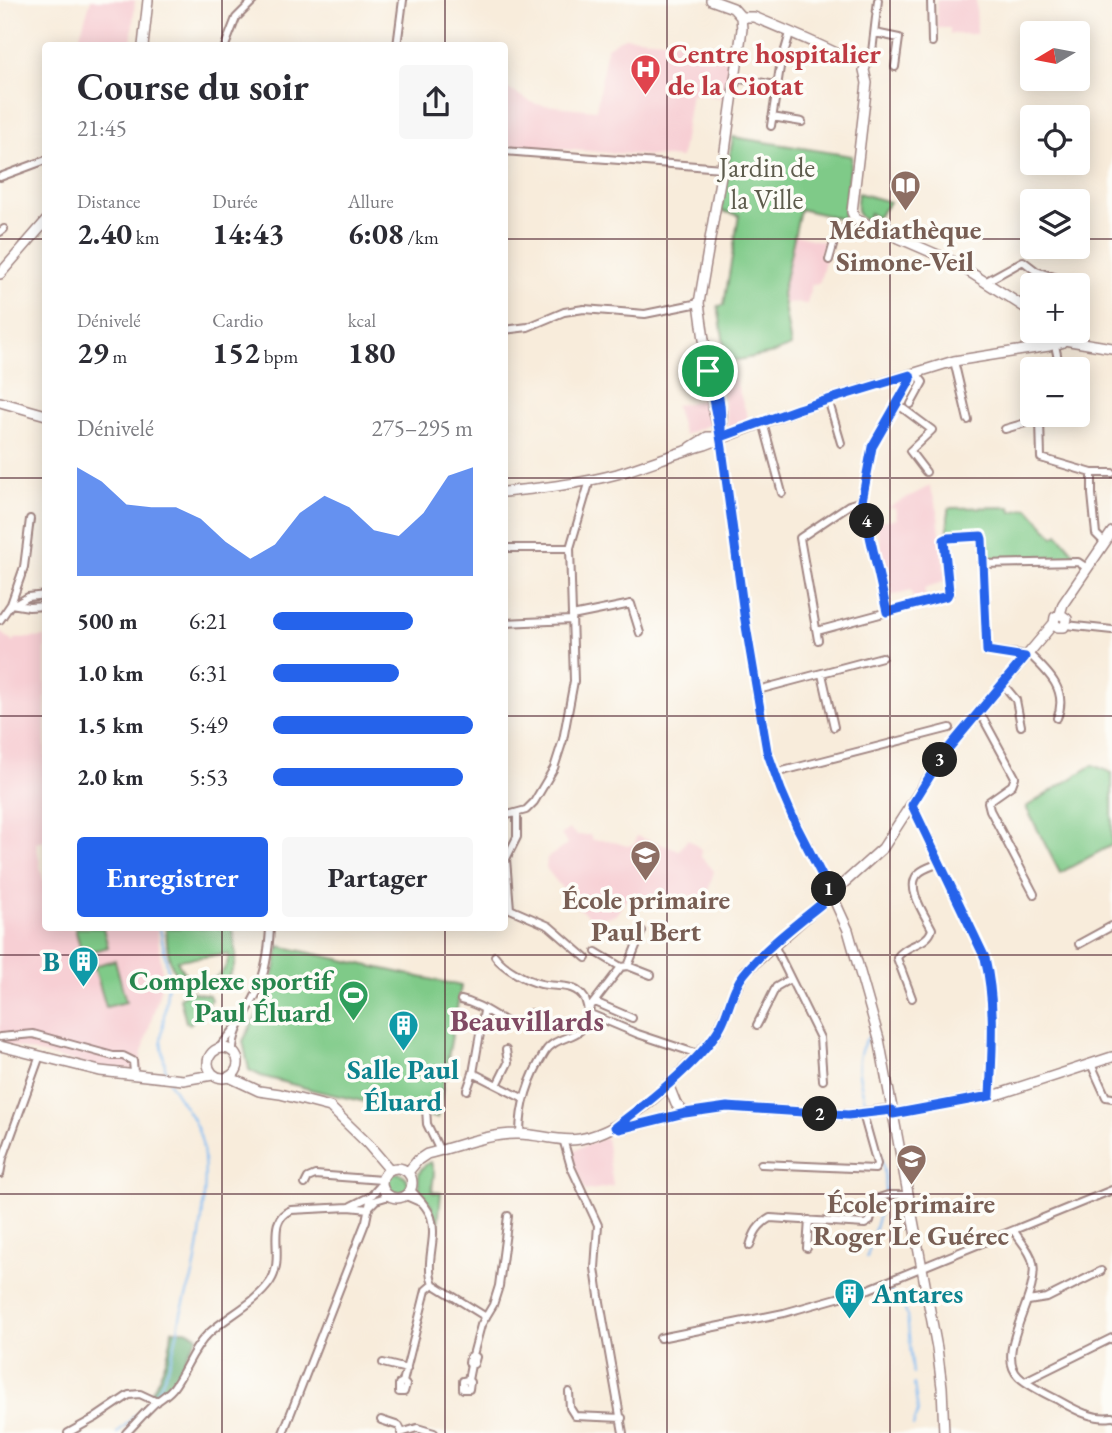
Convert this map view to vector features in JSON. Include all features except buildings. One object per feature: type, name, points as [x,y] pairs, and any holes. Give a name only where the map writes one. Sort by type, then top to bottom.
[{"type":"street","points":[[143,42],[148,0]]},
{"type":"street","points":[[227,42],[236,18],[254,0]]},
{"type":"street","points":[[398,42],[403,0]]},
{"type":"street","points":[[711,0],[733,8],[741,17],[742,29],[699,303],[767,751],[797,827],[848,930],[875,1021],[937,1348],[944,1433]]},
{"type":"street","points":[[878,0],[872,52],[864,70],[867,83],[852,212],[857,220],[954,262],[1020,304]]},
{"type":"street","points":[[931,0],[932,42]]},
{"type":"street","points":[[741,17],[754,17],[843,57],[866,64]]},
{"type":"street","points":[[771,126],[776,85],[790,33]]},
{"type":"street","points":[[875,33],[899,38],[895,67]]},
{"type":"street","points":[[735,79],[776,85]]},
{"type":"street","points":[[772,117],[802,122]]},
{"type":"street","points":[[508,151],[722,168]]},
{"type":"street","points":[[0,177],[42,161]]},
{"type":"street","points":[[829,260],[836,235],[857,220]]},
{"type":"street","points":[[0,274],[42,226]]},
{"type":"street","points":[[989,285],[1023,261],[1043,273]]},
{"type":"street","points":[[508,330],[528,327],[564,312],[584,309],[645,314],[699,303]]},
{"type":"street","points":[[508,491],[590,480],[625,471],[705,445],[720,435],[828,399],[954,361],[1043,343]]},
{"type":"street","points":[[1078,343],[1112,348]]},
{"type":"street","points":[[954,361],[968,420]]},
{"type":"street","points":[[887,612],[862,501],[872,447],[913,374]]},
{"type":"street","points":[[911,404],[923,382],[913,374]]},
{"type":"street","points":[[828,399],[841,443]]},
{"type":"street","points":[[0,402],[42,414]]},
{"type":"street","points":[[897,404],[932,430],[910,451],[926,472]]},
{"type":"street","points":[[763,422],[782,494]]},
{"type":"street","points":[[1005,429],[1020,425]]},
{"type":"street","points":[[1040,427],[1041,458],[1092,473],[1112,473]]},
{"type":"street","points":[[1092,473],[1096,534],[1104,542]]},
{"type":"street","points":[[508,815],[531,807],[554,768],[563,740],[574,681],[570,548],[590,480]]},
{"type":"street","points":[[818,639],[800,538],[849,505],[862,501]]},
{"type":"street","points":[[14,604],[24,567],[30,519]]},
{"type":"street","points":[[408,1172],[422,1156],[495,1136],[520,1133],[577,1140],[595,1135],[615,1127],[668,1084],[721,1026],[738,982],[746,971],[883,849],[943,755],[1057,619],[1061,607],[1112,532]]},
{"type":"street","points":[[817,631],[949,594],[945,539],[981,536],[987,651],[1026,655],[1056,681],[1060,712],[1057,718]]},
{"type":"street","points":[[508,548],[570,548]]},
{"type":"street","points":[[983,564],[1078,562],[1087,568]]},
{"type":"street","points":[[0,620],[14,604],[28,597],[42,595]]},
{"type":"street","points":[[14,604],[42,606]]},
{"type":"street","points":[[508,623],[572,618],[632,604],[640,633]]},
{"type":"street","points":[[1057,619],[1061,628],[1066,625],[1112,630]]},
{"type":"street","points":[[758,690],[882,657]]},
{"type":"street","points":[[822,674],[834,727]]},
{"type":"street","points":[[1002,683],[1016,700],[1021,726]]},
{"type":"street","points":[[977,713],[984,720],[1015,777],[1012,785],[988,802],[989,810],[1034,894]]},
{"type":"street","points":[[775,773],[950,728]]},
{"type":"street","points":[[912,805],[985,958],[992,1009],[990,1096]]},
{"type":"street","points":[[508,855],[517,837],[517,814]]},
{"type":"street","points":[[912,998],[897,958],[901,952],[926,939],[931,933],[932,929],[914,892],[914,881],[920,872],[939,863]]},
{"type":"street","points":[[508,884],[510,909],[513,912],[549,926],[586,958]]},
{"type":"street","points":[[1079,944],[1112,926]]},
{"type":"street","points":[[520,1133],[524,1099],[545,1052],[555,1042],[583,1030],[588,1011],[624,966],[642,930]]},
{"type":"street","points":[[197,1078],[208,1066],[210,1054],[220,1047],[252,1004],[264,973],[270,931]]},
{"type":"street","points":[[774,945],[820,1038],[823,1080]]},
{"type":"street","points":[[596,952],[624,966],[651,975]]},
{"type":"street","points":[[495,956],[501,963],[531,981],[574,989],[584,999],[588,1011],[638,1034],[698,1054]]},
{"type":"street","points":[[757,1025],[776,987],[790,979]]},
{"type":"street","points":[[461,1000],[474,1003],[484,1011],[519,1028],[523,1027],[531,1013]]},
{"type":"street","points":[[595,1002],[632,1018]]},
{"type":"street","points":[[467,1090],[484,1011]]},
{"type":"street","points":[[233,1052],[233,1042],[243,1018]]},
{"type":"street","points":[[0,1037],[33,1034],[113,1056],[123,1056],[133,1061],[134,1073]]},
{"type":"street","points":[[0,1049],[100,1074],[183,1080],[213,1075],[221,1078],[233,1073],[238,1058],[233,1052],[220,1047]]},
{"type":"street","points":[[0,1049],[95,1070],[158,1078]]},
{"type":"street","points":[[497,1085],[508,1063],[506,1050]]},
{"type":"street","points":[[615,1127],[620,1129],[685,1113],[727,1107],[826,1114],[893,1112],[990,1096],[1112,1057]]},
{"type":"street","points":[[0,1174],[2,1157],[38,1060]]},
{"type":"street","points":[[1091,1065],[1105,1097],[1112,1098]]},
{"type":"street","points":[[208,1066],[213,1075]]},
{"type":"street","points":[[233,1073],[258,1091],[323,1104],[334,1110],[390,1170]]},
{"type":"street","points":[[472,1073],[524,1099]]},
{"type":"street","points":[[668,1084],[676,1104],[685,1113]]},
{"type":"street","points":[[426,1108],[426,1124],[440,1151]]},
{"type":"street","points":[[761,1164],[875,1169],[877,1164],[863,1114]]},
{"type":"street","points":[[564,1139],[571,1167],[598,1225],[595,1268],[598,1296],[623,1433]]},
{"type":"street","points":[[283,1433],[370,1208],[376,1199],[389,1196],[398,1199],[409,1193],[412,1180],[408,1172],[399,1168],[390,1170],[371,1196],[349,1207]]},
{"type":"street","points":[[305,1184],[308,1178],[315,1175],[382,1182]]},
{"type":"street","points":[[382,1182],[389,1196]]},
{"type":"street","points":[[660,1338],[829,1302],[922,1268],[1112,1190]]},
{"type":"street","points":[[409,1193],[428,1210],[432,1223],[429,1268],[433,1284],[486,1317]]},
{"type":"street","points":[[750,1246],[753,1234],[760,1224],[770,1218],[865,1224],[870,1221],[876,1199],[888,1195],[908,1195]]},
{"type":"street","points":[[370,1208],[371,1196]]},
{"type":"street","points":[[126,1433],[153,1400],[173,1388],[200,1343],[271,1281],[278,1253],[277,1222],[282,1214],[291,1210],[370,1208]]},
{"type":"street","points":[[468,1380],[471,1365],[468,1363],[499,1286],[508,1216]]},
{"type":"street","points":[[807,1248],[809,1220]]},
{"type":"street","points":[[1014,1231],[1033,1261],[1033,1280],[1010,1356],[1013,1370],[1025,1381],[1083,1414],[1098,1418],[1112,1417]]},
{"type":"street","points":[[1028,1301],[1047,1298],[1101,1271]]},
{"type":"street","points":[[403,1382],[426,1290],[433,1284]]},
{"type":"street","points":[[1025,1381],[1112,1338]]},
{"type":"street","points":[[383,1363],[407,1369]]},
{"type":"street","points":[[569,1392],[570,1408],[575,1416],[622,1418]]},
{"type":"street","points":[[68,1433],[95,1419],[129,1395],[140,1394],[153,1400]]},
{"type":"street","points":[[381,1420],[399,1426],[402,1432],[417,1428],[434,1433]]},
{"type":"shaded area","points":[[91,0],[135,0],[131,42],[78,41]]},
{"type":"shaded area","points":[[937,0],[976,0],[977,34],[950,34],[950,28],[937,28]]},
{"type":"shaded area","name":"Centre hospitalier de la Ciotat","points":[[625,37],[730,45],[731,51],[735,52],[729,99],[691,93],[681,158],[508,145],[508,89],[535,104],[596,110],[607,47]]},
{"type":"shaded area","points":[[795,235],[824,242],[821,253],[826,257],[820,281],[816,285],[812,284],[807,304],[784,303],[782,294]]},
{"type":"shaded area","points":[[729,361],[750,424],[732,431],[728,429],[718,364]]},
{"type":"shaded area","points":[[708,399],[713,423],[684,435],[675,405]]},
{"type":"shaded area","points":[[930,486],[937,508],[946,581],[924,588],[926,599],[914,602],[911,590],[890,596],[876,521],[897,519],[895,508],[887,508]]},
{"type":"shaded area","points":[[0,631],[14,643],[14,639],[42,637],[42,842],[36,843],[42,875],[42,931],[157,931],[163,980],[141,1056],[141,1070],[102,1069],[0,1043]]},
{"type":"shaded area","name":"École primaire Paul Bert","points":[[569,829],[577,835],[590,835],[593,840],[608,840],[627,846],[635,844],[636,836],[679,850],[688,839],[702,850],[701,857],[714,871],[704,907],[692,906],[691,895],[634,906],[633,902],[626,899],[616,915],[593,920],[576,906],[546,868],[547,858],[568,844],[561,835]]},
{"type":"shaded area","points":[[606,1137],[613,1186],[585,1191],[569,1152]]},
{"type":"green space","name":"Jardin de la Ville","points":[[733,137],[852,156],[843,219],[800,209],[782,294],[791,346],[774,353],[727,362],[718,306],[724,305],[739,215],[720,211]]},
{"type":"green space","points":[[858,193],[890,202],[877,218],[870,213],[866,220],[857,212]]},
{"type":"green space","points":[[1011,507],[1012,512],[1028,508],[1054,537],[1058,534],[1075,554],[1066,561],[985,561],[984,534],[948,534],[950,508]]},
{"type":"green space","points":[[1093,765],[1112,773],[1112,845],[1060,873],[1026,807]]},
{"type":"green space","points":[[76,931],[104,931],[108,947],[82,954]]},
{"type":"green space","points":[[166,931],[233,931],[236,955],[234,966],[227,979],[220,984],[203,988],[186,983],[174,970]],"holes":[[[229,954],[222,972],[215,978],[198,980],[182,970],[177,960]]]},
{"type":"green space","name":"Complexe sportif Paul Éluard","points":[[279,946],[461,986],[437,1118],[317,1091],[261,1076],[249,1070],[243,1041],[262,1005],[275,969]]},
{"type":"green space","points":[[115,960],[126,1002],[106,1007],[94,966]]},
{"type":"green space","points":[[188,991],[209,995],[211,1000],[190,1024],[186,1022],[180,998]]},
{"type":"green space","points":[[431,1162],[434,1173],[432,1192],[441,1193],[438,1227],[431,1205],[419,1190],[421,1170]]},
{"type":"green space","points":[[397,1173],[405,1176],[408,1184],[405,1192],[397,1195],[389,1192],[386,1184],[389,1176]]},
{"type":"green space","points":[[172,1330],[186,1330],[198,1336],[167,1390],[158,1396],[150,1395],[165,1364]]},
{"type":"waterway","points":[[161,931],[169,976],[161,1040],[166,1073]]},
{"type":"waterway","points":[[867,1107],[861,1087],[859,1059],[865,1041],[872,1033]]},
{"type":"waterway","points":[[152,1398],[171,1360],[181,1312],[194,1271],[204,1189],[204,1157],[200,1134],[169,1082]]},
{"type":"waterway","points":[[871,1119],[884,1170],[885,1192]]},
{"type":"waterway","points":[[867,1257],[882,1203]]},
{"type":"waterway","points":[[886,1287],[903,1304],[907,1316],[913,1374]]},
{"type":"waterway","points":[[913,1426],[918,1412],[914,1384]]},
{"type":"waterway","points":[[117,1433],[149,1402]]},
{"type":"place","name":"Centre hospitalier de la Ciotat","points":[[645,96]]},
{"type":"place","name":"Médiathèque Simone-Veil","points":[[905,212]]},
{"type":"place","name":"École primaire Paul Bert","points":[[646,882]]},
{"type":"place","name":"B","points":[[83,988]]},
{"type":"place","name":"Complexe sportif Paul Éluard","points":[[354,1023]]},
{"type":"place","name":"Salle Paul Éluard","points":[[403,1052]]},
{"type":"place","name":"École primaire Roger Le Guérec","points":[[911,1186]]},
{"type":"place","name":"Antares","points":[[849,1320]]},
{"type":"district","name":"Beauvillards","points":[[527,1021]]},
{"type":"route","points":[[708,371],[714,413],[721,437],[738,572],[767,751],[797,827],[832,895],[746,971],[734,990],[721,1026],[694,1059],[638,1110],[615,1127],[620,1129],[685,1113],[727,1107],[848,1115],[892,1110],[893,1114],[990,1096],[992,1009],[985,958],[912,805],[943,755],[1025,657],[1020,654],[987,651],[981,536],[944,540],[949,592],[947,596],[887,612],[862,501],[872,447],[911,379],[910,375],[798,409],[721,437],[723,422],[719,399],[715,382],[708,371]]}]
